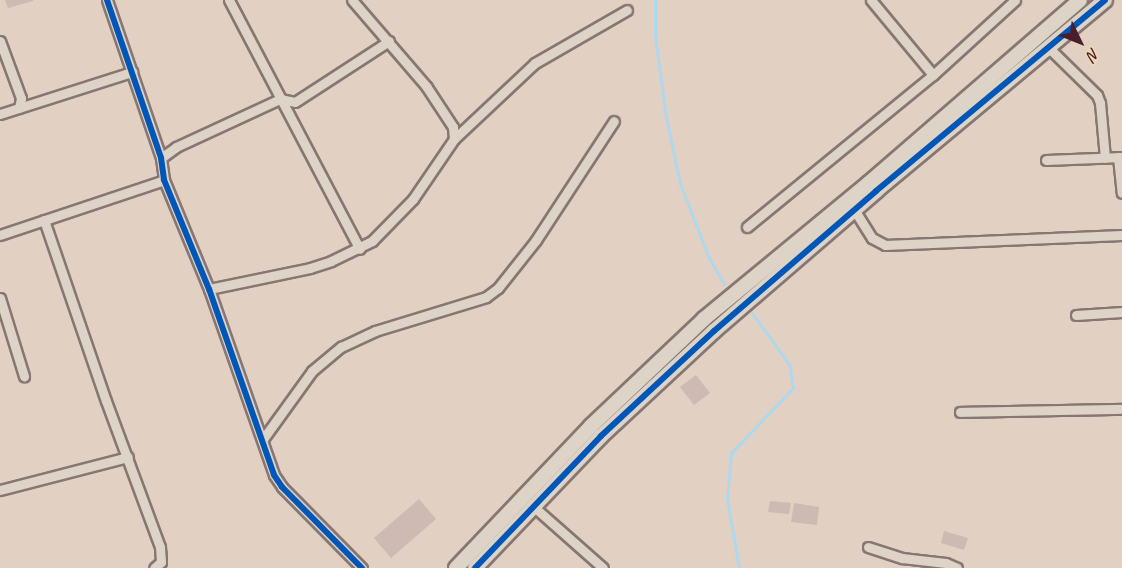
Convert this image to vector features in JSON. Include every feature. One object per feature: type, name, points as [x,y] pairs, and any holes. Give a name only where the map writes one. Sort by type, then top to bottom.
[{"type":"street","points":[[107,0],[161,158],[164,180],[209,289],[274,475],[282,487],[362,568]]},
{"type":"street","points":[[229,0],[360,249]]},
{"type":"street","points":[[352,0],[426,86],[453,127],[454,139]]},
{"type":"street","points":[[871,0],[933,75]]},
{"type":"street","points":[[747,227],[933,75],[1014,0]]},
{"type":"street","points":[[456,568],[591,426],[704,319],[869,183],[1080,0]]},
{"type":"street","points":[[475,568],[601,436],[714,331],[876,191],[1050,49],[1105,0]]},
{"type":"street","points":[[209,289],[310,268],[360,249],[372,241],[395,220],[430,176],[454,139],[535,63],[627,10]]},
{"type":"street","points":[[0,41],[21,98],[20,108]]},
{"type":"street","points":[[161,158],[176,147],[280,99],[295,102],[389,41]]},
{"type":"street","points":[[1050,49],[1097,95],[1100,103],[1105,158]]},
{"type":"street","points":[[0,114],[132,72]]},
{"type":"street","points":[[263,439],[312,371],[341,347],[375,331],[486,297],[498,288],[536,240],[614,121]]},
{"type":"street","points":[[1046,160],[1120,157],[1122,194]]},
{"type":"street","points":[[0,235],[164,180]]},
{"type":"street","points":[[855,211],[872,238],[885,245],[1122,235]]},
{"type":"street","points":[[44,220],[160,547],[161,562],[154,568]]},
{"type":"street","points":[[0,298],[24,376]]},
{"type":"street","points":[[1076,315],[1122,312]]},
{"type":"street","points":[[960,412],[1122,409]]},
{"type":"street","points":[[0,490],[128,457]]},
{"type":"street","points":[[534,507],[603,568]]},
{"type":"street","points":[[868,547],[902,558],[946,563],[958,568]]},
{"type":"building","points":[[5,0],[33,0],[33,1],[8,8]]},
{"type":"building","points":[[696,375],[710,393],[694,405],[680,387]]},
{"type":"building","points":[[419,499],[436,519],[391,558],[374,538]]},
{"type":"building","points":[[770,501],[791,503],[789,514],[768,512]]},
{"type":"building","points":[[794,503],[819,507],[817,525],[791,522]]},
{"type":"building","points":[[944,531],[968,538],[964,550],[941,543]]},
{"type":"waterway","points":[[655,0],[655,36],[666,117],[680,184],[709,258],[724,284]]},
{"type":"waterway","points":[[739,568],[727,499],[731,453],[793,388],[789,364],[752,313]]},
{"type":"cycle path","points":[[107,0],[161,158],[164,180],[209,289],[274,475],[282,487],[362,568]]},
{"type":"cycle path","points":[[475,568],[601,436],[714,331],[876,191],[1105,0]]}]
